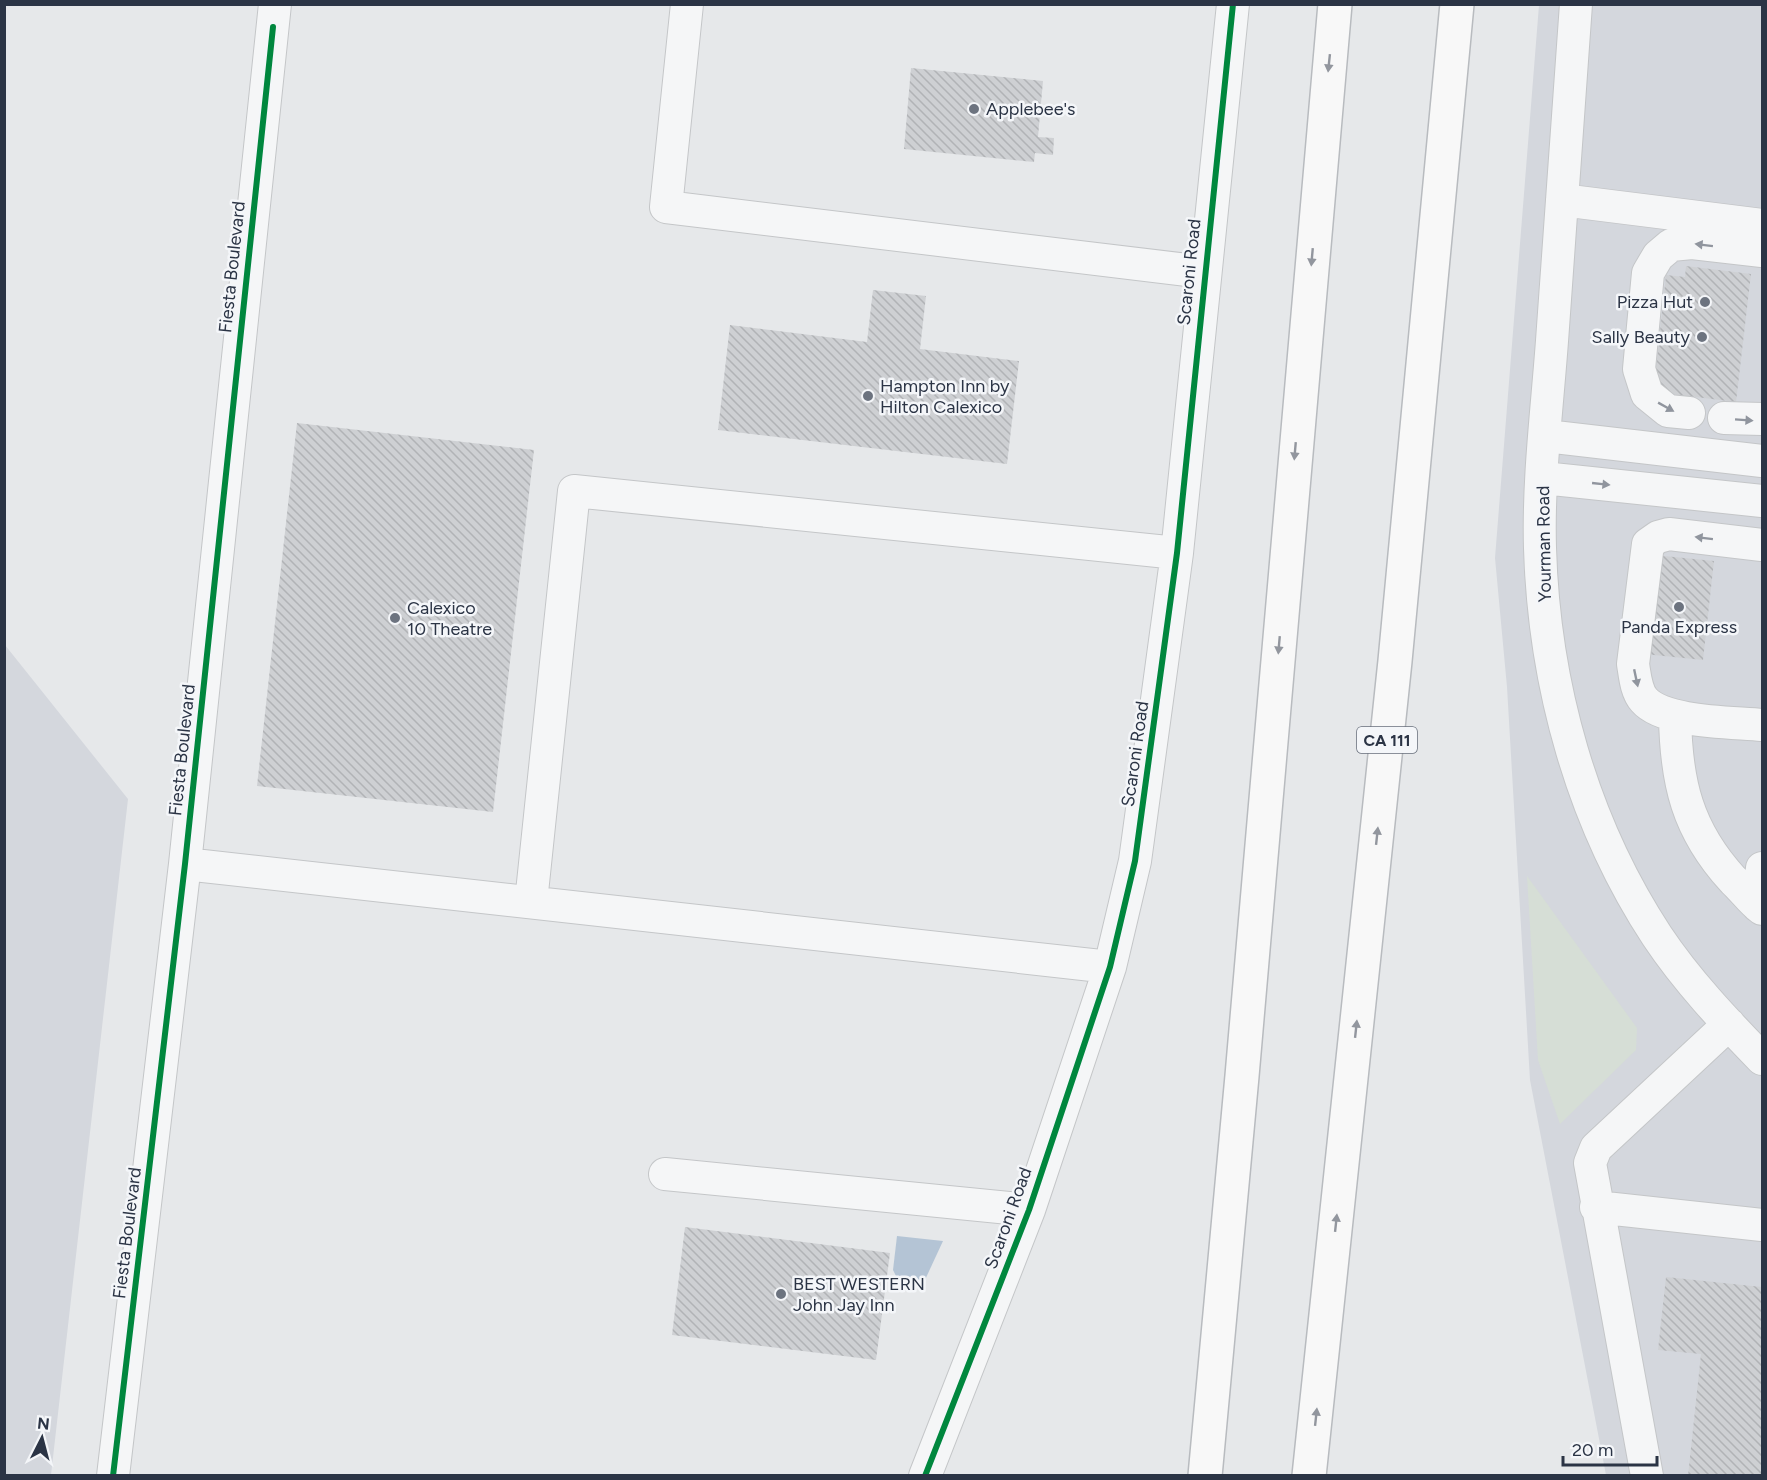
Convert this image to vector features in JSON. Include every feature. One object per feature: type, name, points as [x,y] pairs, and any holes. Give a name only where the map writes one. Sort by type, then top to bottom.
[{"type":"highway","points":[[1204,1476],[1243,1064],[1335,4]]},
{"type":"highway","name":"CA 111","points":[[1310,1476],[1395,661],[1457,4]]},
{"type":"street","points":[[687,4],[666,207],[1204,272]]},
{"type":"street","name":"Scaroni Road","points":[[925,1476],[1029,1210],[1110,967],[1135,861],[1177,553],[1233,4]]},
{"type":"street","name":"Yourman Road","points":[[1576,4],[1545,436],[1540,546],[1543,598],[1560,709],[1575,762],[1621,872],[1657,936],[1712,1008],[1762,1059]]},
{"type":"street","name":"Fiesta Boulevard","points":[[114,1476],[185,864],[274,16]]},
{"type":"street","points":[[1562,200],[1762,225]]},
{"type":"street","points":[[1689,413],[1668,411],[1647,394],[1639,369],[1648,273],[1658,256],[1671,245],[1692,243],[1762,252]]},
{"type":"street","points":[[1724,418],[1762,419]]},
{"type":"street","points":[[1545,436],[1762,461]]},
{"type":"street","points":[[1543,478],[1762,501]]},
{"type":"street","points":[[531,902],[574,491],[1177,553]]},
{"type":"street","points":[[1762,545],[1669,534],[1658,537],[1648,544],[1633,664],[1636,683],[1643,700],[1659,711],[1675,716],[1762,725]]},
{"type":"street","points":[[1675,716],[1679,782],[1692,819],[1717,862],[1760,907]]},
{"type":"street","points":[[185,864],[1110,967]]},
{"type":"street","points":[[1760,907],[1762,868]]},
{"type":"street","points":[[1647,1476],[1596,1207],[1590,1162],[1596,1148],[1728,1024]]},
{"type":"street","points":[[665,1174],[1029,1210]]},
{"type":"street","points":[[1596,1207],[1762,1225]]},
{"type":"shaded area","points":[[1539,5],[1762,5],[1762,1475],[1606,1475],[1530,1080],[1507,687],[1495,558]]},
{"type":"shaded area","points":[[5,645],[128,799],[51,1475],[5,1475]]},
{"type":"shaded area","points":[[1527,876],[1637,1028],[1636,1050],[1560,1124],[1538,1060]]},
{"type":"water","points":[[897,1236],[943,1241],[924,1282],[898,1280],[893,1270]]},
{"type":"building","name":"Applebee's","points":[[911,68],[1043,81],[1038,137],[1054,138],[1053,155],[1035,153],[1034,162],[904,149]]},
{"type":"building","points":[[1686,266],[1751,274],[1736,402],[1663,393],[1655,378],[1666,275],[1685,277]]},
{"type":"building","name":"Hampton Inn by Hilton Calexico","points":[[873,290],[926,296],[920,349],[1019,361],[1007,464],[718,430],[730,325],[867,342]]},
{"type":"building","name":"Calexico 10 Theatre","points":[[297,423],[534,450],[493,812],[257,786]]},
{"type":"building","name":"Panda Express","points":[[1654,555],[1714,561],[1703,660],[1644,654]]},
{"type":"building","name":"BEST WESTERN John Jay Inn","points":[[685,1227],[890,1253],[876,1360],[672,1335]]},
{"type":"building","points":[[1666,1277],[1762,1287],[1762,1476],[1688,1476],[1701,1354],[1658,1350]]},
{"type":"cycle path","points":[[925,1476],[1029,1210],[1110,967],[1135,861],[1177,553],[1233,4]]},
{"type":"cycle path","points":[[113,1476],[185,864],[273,27]]},
{"type":"place","name":"Applebee's","points":[[974,109]]},
{"type":"place","name":"Pizza Hut","points":[[1705,302]]},
{"type":"place","name":"Sally Beauty","points":[[1702,337]]},
{"type":"place","name":"Hampton Inn by Hilton Calexico","points":[[868,396]]},
{"type":"place","name":"Panda Express","points":[[1679,607]]},
{"type":"place","name":"Calexico 10 Theatre","points":[[395,618]]},
{"type":"place","name":"BEST WESTERN John Jay Inn","points":[[781,1294]]}]
